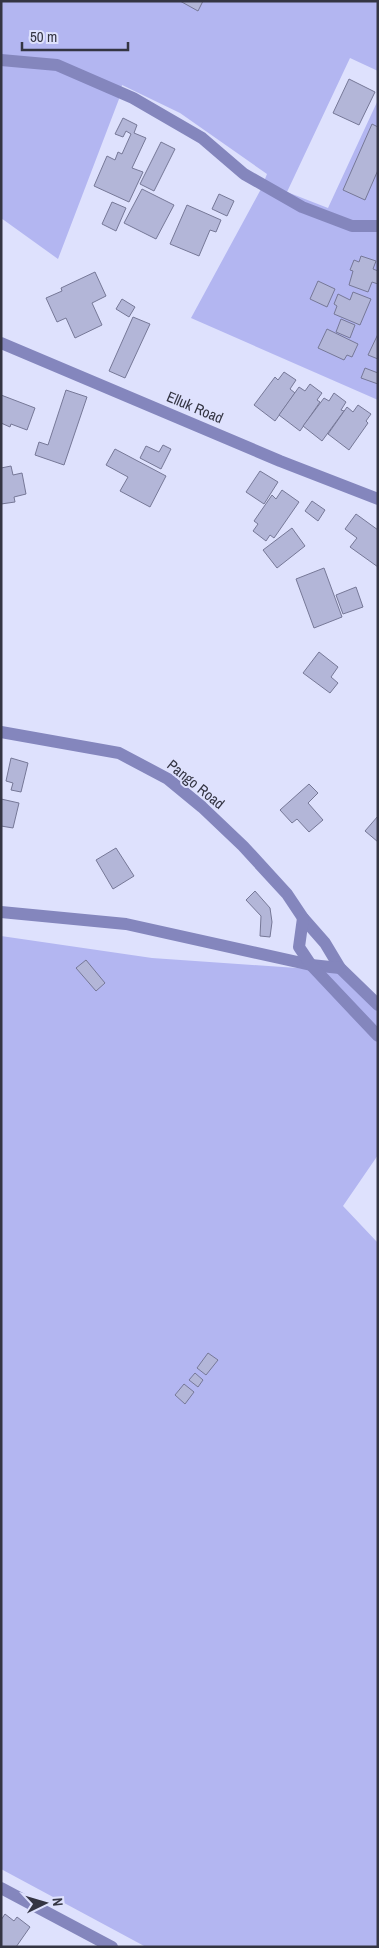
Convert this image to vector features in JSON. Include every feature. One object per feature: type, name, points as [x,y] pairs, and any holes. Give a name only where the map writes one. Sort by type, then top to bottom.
[{"type":"street","points":[[1,60],[57,65],[133,98],[202,138],[244,174],[302,207],[352,226],[378,226]]},
{"type":"street","name":"Elluk Road","points":[[1,343],[280,461],[378,500]]},
{"type":"street","name":"Pango Road","points":[[1,732],[119,753],[168,779],[243,846],[287,894],[303,918],[325,943],[340,968],[378,1005]]},
{"type":"street","points":[[1,912],[126,924],[311,965],[340,968]]},
{"type":"street","points":[[303,918],[299,947],[311,965],[378,1036]]},
{"type":"street","points":[[1,1888],[112,1947]]},
{"type":"shaded area","points":[[1,1],[378,1],[378,71],[350,58],[287,192],[328,208],[378,100],[378,400],[191,318],[261,189],[267,174],[180,113],[122,85],[119,99],[58,259],[1,218]]},
{"type":"shaded area","points":[[1,936],[152,958],[340,971],[378,1010],[378,1155],[343,1206],[378,1243],[378,1947],[146,1947],[1,1869]]},
{"type":"building","points":[[180,1],[203,1],[198,11]]},
{"type":"building","points":[[349,79],[375,92],[359,125],[333,113]]},
{"type":"building","points":[[123,118],[137,125],[134,133],[146,138],[132,168],[143,172],[129,202],[94,186],[107,156],[115,160],[118,152],[122,154],[131,134],[126,131],[123,137],[115,134]]},
{"type":"building","points":[[372,124],[378,127],[378,170],[365,200],[343,190]]},
{"type":"building","points":[[161,142],[175,149],[154,191],[140,184]]},
{"type":"building","points":[[142,189],[174,205],[156,239],[124,223]]},
{"type":"building","points":[[219,194],[234,201],[227,216],[212,209]]},
{"type":"building","points":[[112,202],[126,208],[116,231],[102,224]]},
{"type":"building","points":[[187,205],[221,220],[216,232],[210,230],[199,256],[170,244]]},
{"type":"building","points":[[361,256],[376,261],[373,269],[378,271],[378,284],[372,282],[368,292],[349,285],[353,271],[350,270],[354,260],[359,262]]},
{"type":"building","points":[[95,272],[106,296],[92,303],[102,325],[75,338],[66,318],[57,322],[46,298],[62,291],[61,288]]},
{"type":"building","points":[[318,281],[335,289],[327,307],[310,299]]},
{"type":"building","points":[[353,292],[371,299],[360,325],[334,314],[337,306],[334,304],[338,294],[350,300]]},
{"type":"building","points":[[122,299],[135,307],[129,317],[116,309]]},
{"type":"building","points":[[133,317],[150,324],[125,378],[109,371]]},
{"type":"building","points":[[341,319],[355,325],[350,338],[336,332]]},
{"type":"building","points":[[327,329],[358,344],[352,357],[347,355],[344,360],[318,348]]},
{"type":"building","points":[[378,334],[378,359],[368,355]]},
{"type":"building","points":[[365,368],[378,373],[378,384],[361,378]]},
{"type":"building","points":[[284,372],[296,380],[290,389],[295,393],[275,421],[254,405],[275,377],[278,380]]},
{"type":"building","points":[[310,384],[322,393],[317,400],[320,402],[300,431],[279,415],[299,387],[305,391]]},
{"type":"building","points":[[66,390],[87,397],[64,465],[35,455],[39,442],[48,445]]},
{"type":"building","points":[[334,393],[346,402],[341,410],[344,411],[322,441],[303,426],[324,398],[329,401]]},
{"type":"building","points":[[1,395],[35,408],[27,430],[11,424],[10,427],[1,423]]},
{"type":"building","points":[[358,405],[371,414],[366,421],[368,423],[349,450],[328,434],[347,407],[353,412]]},
{"type":"building","points":[[163,445],[171,449],[161,469],[140,458],[146,446],[159,452]]},
{"type":"building","points":[[115,449],[166,476],[150,507],[120,491],[128,477],[106,465]]},
{"type":"building","points":[[11,466],[13,475],[22,473],[26,494],[14,497],[15,502],[1,504],[1,468]]},
{"type":"building","points":[[260,471],[278,482],[264,504],[246,492]]},
{"type":"building","points":[[282,490],[299,502],[274,538],[270,535],[266,541],[253,531],[258,524],[254,521],[272,495],[276,499]]},
{"type":"building","points":[[312,501],[325,510],[318,521],[305,511]]},
{"type":"building","points":[[356,514],[378,530],[378,567],[350,547],[357,538],[345,529]]},
{"type":"building","points":[[292,528],[305,546],[277,568],[263,550]]},
{"type":"building","points":[[324,568],[342,617],[314,628],[296,579]]},
{"type":"building","points":[[356,587],[363,607],[343,614],[336,595]]},
{"type":"building","points":[[319,652],[338,667],[331,677],[338,683],[330,693],[303,673]]},
{"type":"building","points":[[11,758],[28,763],[21,792],[11,790],[13,783],[6,781]]},
{"type":"building","points":[[309,784],[318,793],[308,803],[323,820],[309,832],[297,819],[292,823],[280,810]]},
{"type":"building","points":[[1,799],[19,803],[13,828],[1,826]]},
{"type":"building","points":[[378,816],[378,842],[365,831]]},
{"type":"building","points":[[116,848],[134,876],[113,889],[96,860]]},
{"type":"building","points":[[255,891],[270,908],[272,922],[270,937],[260,936],[261,916],[246,900]]},
{"type":"building","points":[[86,960],[105,983],[96,991],[76,968]]},
{"type":"building","points":[[208,1353],[218,1360],[206,1375],[197,1368]]},
{"type":"building","points":[[195,1373],[203,1380],[198,1387],[189,1380]]},
{"type":"building","points":[[184,1384],[194,1392],[185,1404],[175,1395]]},
{"type":"building","points":[[5,1914],[14,1921],[17,1917],[30,1927],[16,1947],[1,1947],[1,1920]]}]
